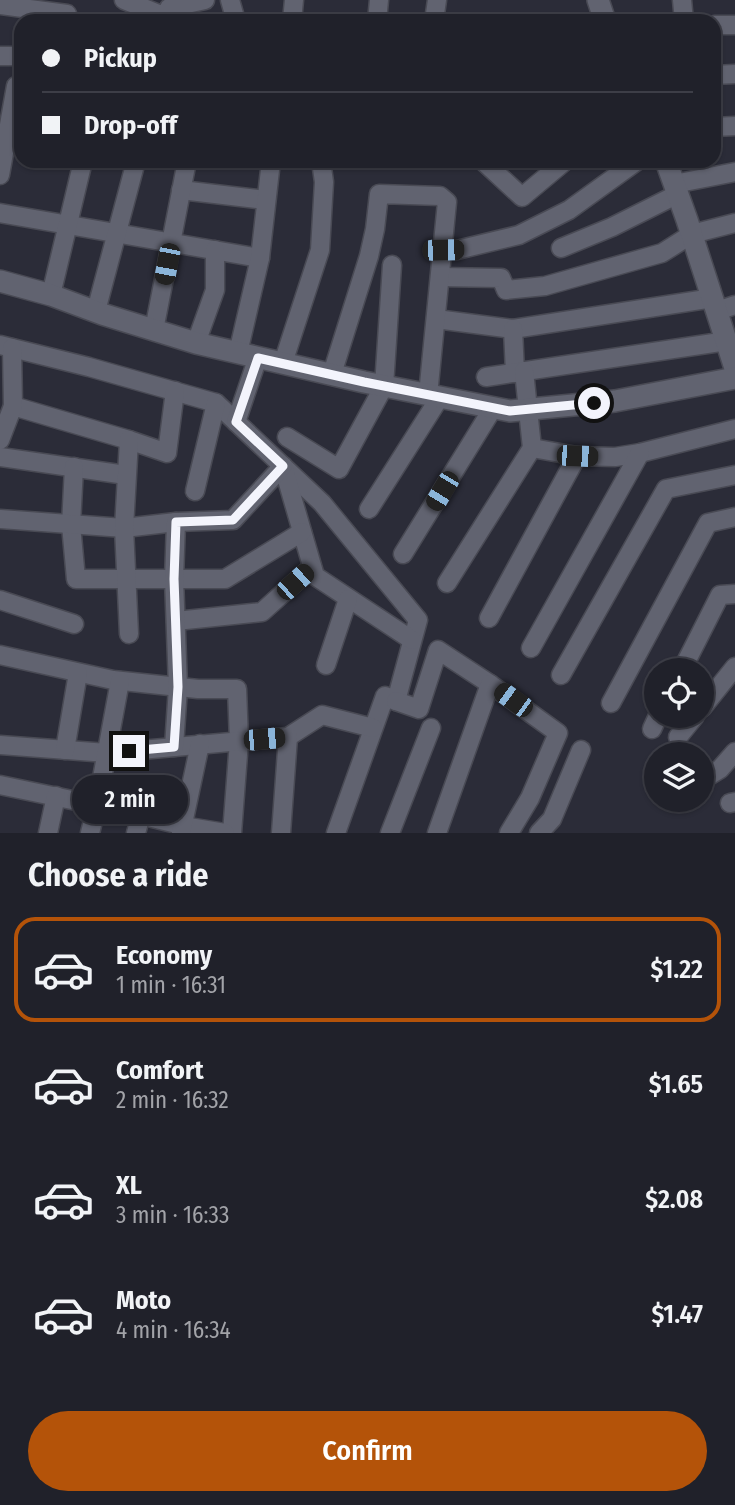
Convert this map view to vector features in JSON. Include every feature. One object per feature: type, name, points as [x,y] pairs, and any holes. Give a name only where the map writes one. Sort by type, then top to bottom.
[{"type":"street","points":[[124,0],[161,14]]},
{"type":"street","points":[[167,14],[169,8],[205,0]]},
{"type":"street","points":[[0,5],[67,14]]},
{"type":"street","points":[[0,175],[14,139]]},
{"type":"street","points":[[51,295],[81,168]]},
{"type":"street","points":[[96,311],[134,168]]},
{"type":"street","points":[[153,330],[186,168]]},
{"type":"street","points":[[236,422],[248,355],[270,168]]},
{"type":"street","points":[[283,363],[320,250],[324,182],[322,168]]},
{"type":"street","points":[[494,168],[523,197],[557,168]]},
{"type":"street","points":[[443,250],[457,250],[519,235],[569,210],[627,168]]},
{"type":"street","points":[[668,168],[721,305],[733,361]]},
{"type":"street","points":[[561,248],[612,228],[676,189],[735,172]]},
{"type":"street","points":[[181,190],[266,200]]},
{"type":"street","points":[[332,374],[369,256],[379,194],[440,196],[447,202],[436,319],[434,396],[369,509]]},
{"type":"street","points":[[0,213],[260,258]]},
{"type":"street","points":[[440,277],[501,278],[506,290],[545,286],[662,253],[692,234],[735,223]]},
{"type":"street","points":[[196,343],[215,290],[215,250]]},
{"type":"street","points":[[288,437],[339,469],[384,386],[392,265]]},
{"type":"street","points":[[0,281],[196,343],[384,386],[510,411],[615,401],[733,361]]},
{"type":"street","points":[[436,319],[513,329],[721,305]]},
{"type":"street","points":[[447,583],[532,448],[513,329]]},
{"type":"street","points":[[0,440],[13,406],[6,346],[216,403],[322,503],[418,620],[396,701]]},
{"type":"street","points":[[486,377],[519,372],[733,361]]},
{"type":"street","points":[[13,406],[167,453],[175,391]]},
{"type":"street","points":[[195,491],[216,403]]},
{"type":"street","points":[[403,554],[493,408]]},
{"type":"street","points":[[532,448],[577,456],[615,457],[735,429]]},
{"type":"street","points":[[129,440],[124,528],[129,635]]},
{"type":"street","points":[[531,648],[640,453]]},
{"type":"street","points":[[489,618],[577,456]]},
{"type":"street","points":[[0,457],[126,475]]},
{"type":"street","points":[[0,519],[124,528],[176,522],[233,520],[283,466]]},
{"type":"street","points":[[283,466],[315,576],[412,640]]},
{"type":"street","points":[[74,467],[71,525],[76,579],[225,579],[302,532]]},
{"type":"street","points":[[561,676],[666,489],[735,475]]},
{"type":"street","points":[[611,703],[708,523],[735,517]]},
{"type":"street","points":[[174,747],[178,687],[174,579],[176,522]]},
{"type":"street","points":[[176,621],[262,612],[312,567]]},
{"type":"street","points":[[688,658],[720,595],[735,594]]},
{"type":"street","points":[[326,665],[348,599]]},
{"type":"street","points":[[0,600],[74,624]]},
{"type":"street","points":[[336,833],[385,696],[419,709],[438,650],[558,733],[530,797],[509,833]]},
{"type":"street","points":[[0,655],[120,681],[198,689],[237,689],[239,741],[232,833]]},
{"type":"street","points":[[714,693],[735,667]]},
{"type":"street","points":[[65,750],[78,673]]},
{"type":"street","points":[[90,833],[120,681]]},
{"type":"street","points":[[437,833],[490,684]]},
{"type":"street","points":[[0,745],[107,753],[288,737],[322,715],[373,728]]},
{"type":"street","points":[[390,833],[431,728]]},
{"type":"street","points":[[678,737],[685,728]]},
{"type":"street","points":[[281,833],[288,737]]},
{"type":"street","points":[[181,829],[200,744]]},
{"type":"street","points":[[539,833],[552,819],[581,750]]},
{"type":"street","points":[[714,773],[735,752]]},
{"type":"street","points":[[0,785],[97,805],[139,824],[225,833]]},
{"type":"street","points":[[48,833],[56,796]]},
{"type":"route","points":[[129,751],[174,747],[178,687],[174,579],[176,522],[233,520],[283,466],[236,422],[258,358],[510,411],[594,403]]}]
